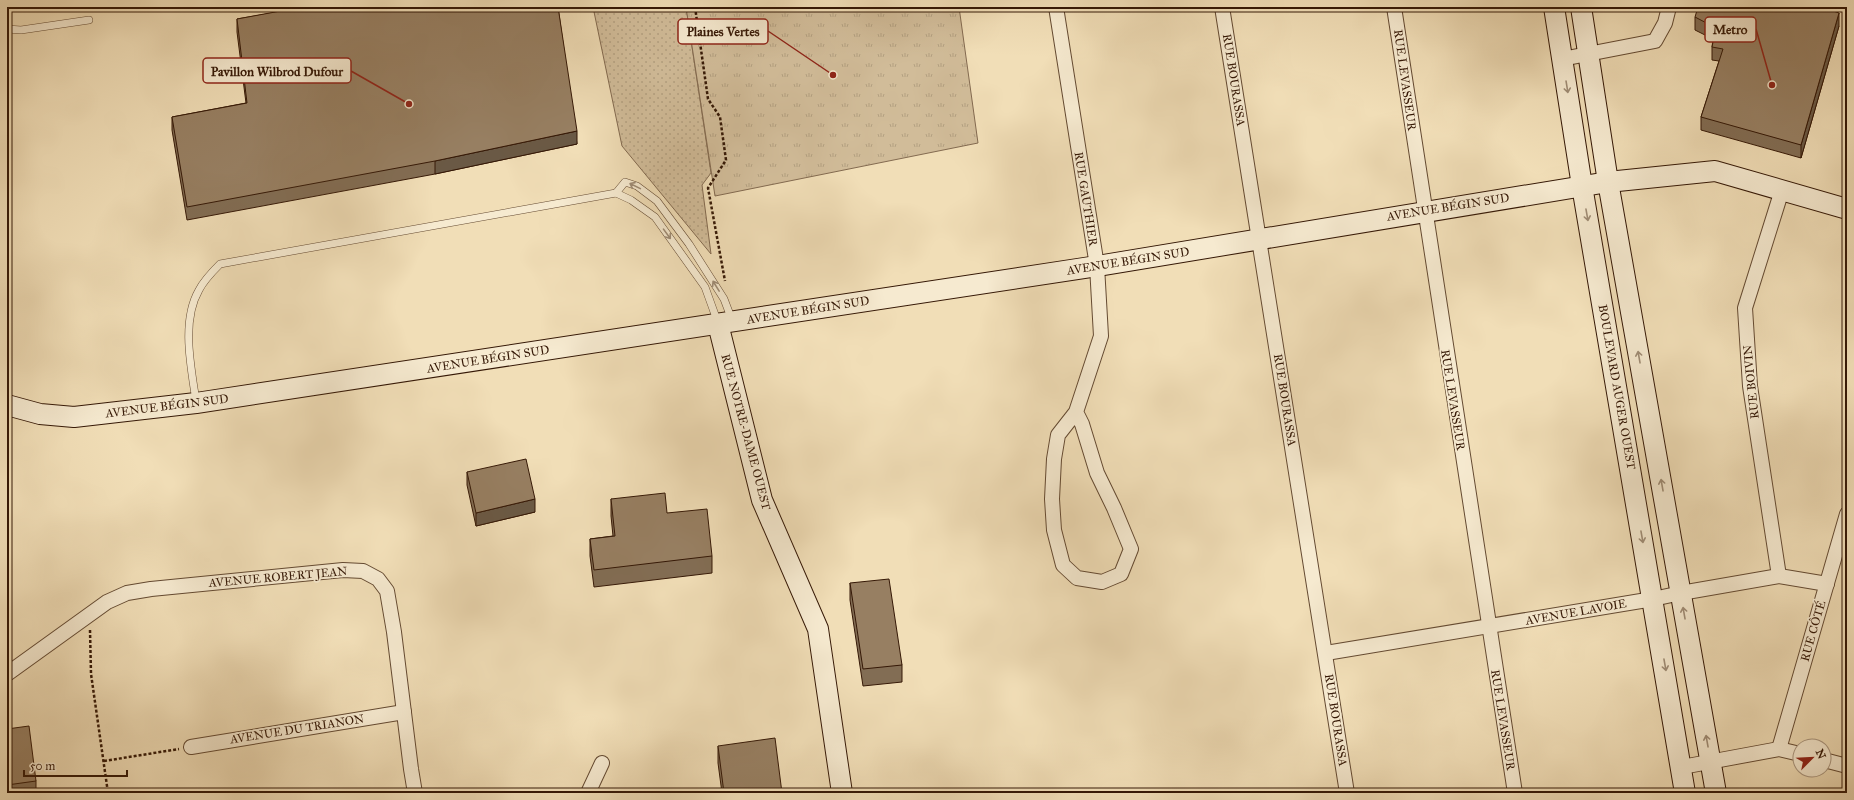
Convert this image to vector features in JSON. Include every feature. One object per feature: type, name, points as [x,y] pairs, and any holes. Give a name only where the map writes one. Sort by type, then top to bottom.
[{"type":"street","name":"RUE GAUTHIER","points":[[1056,7],[1097,266],[1101,336],[1076,412],[1058,435],[1054,459],[1052,499],[1054,530],[1063,565],[1078,578],[1102,582],[1121,574],[1131,549],[1114,508],[1097,473],[1082,424],[1076,412]]},
{"type":"street","name":"RUE BOURASSA","points":[[1222,7],[1258,239],[1326,653],[1347,793]]},
{"type":"street","name":"RUE LEVASSEUR","points":[[1394,7],[1488,627],[1515,793]]},
{"type":"street","name":"BOULEVARD AUGER OUEST","points":[[1554,7],[1582,186],[1686,793]]},
{"type":"street","points":[[1581,7],[1608,182],[1716,793]]},
{"type":"street","points":[[1562,59],[1655,41],[1665,23],[1669,7]]},
{"type":"street","name":"AVENUE BÉGIN SUD","points":[[7,405],[40,414],[74,417],[196,403],[1097,266],[1424,211],[1608,182],[1715,171],[1847,209]]},
{"type":"street","name":"RUE BOIVIN","points":[[1780,576],[1750,386],[1745,308],[1782,190]]},
{"type":"street","name":"RUE NOTRE-DAME OUEST","points":[[725,322],[762,500],[818,629],[842,793]]},
{"type":"street","name":"RUE CÔTÉ","points":[[1780,749],[1847,514]]},
{"type":"street","name":"AVENUE ROBERT JEAN","points":[[7,674],[107,602],[127,593],[151,589],[343,570],[363,571],[378,579],[387,591],[394,632],[415,793]]},
{"type":"street","name":"AVENUE LAVOIE","points":[[1326,653],[1488,627],[1780,576],[1827,584]]},
{"type":"street","name":"AVENUE DU TRIANON","points":[[191,747],[404,712]]},
{"type":"street","points":[[1682,767],[1780,749],[1792,752]]},
{"type":"street","points":[[1832,762],[1847,766]]},
{"type":"street","points":[[588,793],[602,763]]},
{"type":"lane","points":[[7,29],[21,30],[89,20]]},
{"type":"lane","points":[[616,193],[624,182],[637,186],[657,201],[689,244],[724,300],[725,322]]},
{"type":"lane","points":[[196,403],[189,351],[192,305],[204,281],[220,264],[616,193],[631,200],[655,217],[705,287],[725,322]]},
{"type":"path","points":[[695,7],[708,99],[720,116],[726,160],[708,188],[725,282]]},
{"type":"path","points":[[90,615],[91,674],[108,793]]},
{"type":"path","points":[[104,761],[191,747]]},
{"type":"green space","points":[[593,7],[686,7],[711,173],[702,185],[711,254],[622,146]]},
{"type":"green space","points":[[686,7],[959,7],[978,143],[715,196]]},
{"type":"building","points":[[285,7],[558,7],[577,131],[435,161],[187,207],[172,117],[247,103],[237,19],[286,10]]},
{"type":"building","points":[[1698,7],[1822,7],[1839,13],[1801,145],[1701,117],[1723,49],[1712,47],[1716,28],[1695,17]]},
{"type":"building","points":[[526,459],[535,499],[476,513],[467,472]]},
{"type":"building","points":[[665,493],[667,513],[707,509],[712,556],[594,570],[590,539],[615,536],[611,499]]},
{"type":"building","points":[[889,579],[902,665],[863,669],[850,583]]},
{"type":"building","points":[[29,726],[36,781],[7,785],[7,729]]},
{"type":"building","points":[[775,738],[782,793],[724,793],[718,746]]},
{"type":"place","name":"Plaines Vertes","points":[[833,75]]},
{"type":"place","name":"Metro","points":[[1772,85]]},
{"type":"place","name":"Pavillon Wilbrod Dufour","points":[[409,104]]}]
